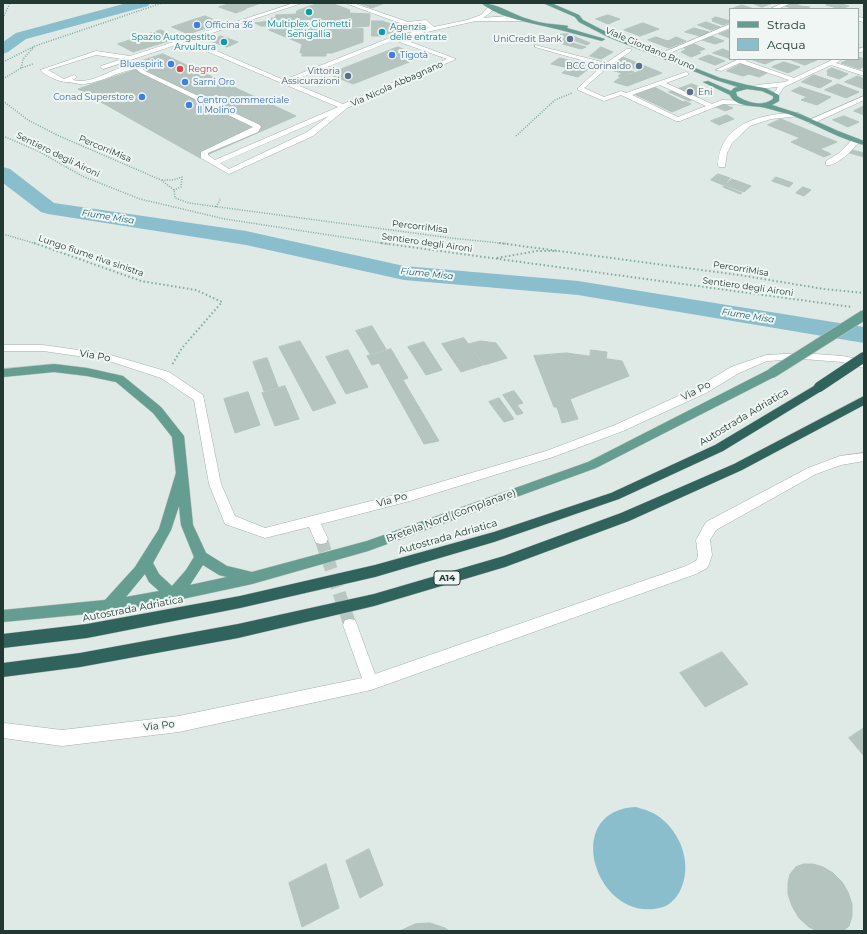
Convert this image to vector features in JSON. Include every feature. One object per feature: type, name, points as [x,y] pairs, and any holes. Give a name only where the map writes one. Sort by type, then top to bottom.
[{"type":"highway","name":"Autostrada Adriatica","points":[[3,641],[87,631],[240,602],[375,571],[494,538],[615,496],[719,448],[819,387],[864,357]]},
{"type":"highway","name":"A14","points":[[3,670],[80,660],[238,631],[374,600],[505,561],[625,517],[738,467],[864,400]]},
{"type":"main road","name":"Viale Giordano Bruno","points":[[484,3],[523,19],[595,36],[733,94],[737,99],[747,103]]},
{"type":"main road","name":"Viale Giordano Bruno","points":[[546,3],[579,18],[610,36],[658,56],[718,79],[747,87],[768,90],[776,98]]},
{"type":"main road","points":[[575,9],[579,18]]},
{"type":"main road","name":"Viale Giordano Bruno","points":[[559,28],[574,26],[579,18]]},
{"type":"main road","points":[[733,94],[736,89],[747,87]]},
{"type":"main road","points":[[763,105],[774,103],[776,98],[798,115]]},
{"type":"main road","points":[[747,103],[763,105],[798,115],[856,141],[864,143]]},
{"type":"main road","name":"Bretella Nord (Complanare)","points":[[3,616],[108,606],[173,595],[252,578],[368,546],[592,465],[772,373],[860,312]]},
{"type":"main road","points":[[3,373],[54,368],[87,372],[119,379],[157,410],[178,436],[187,525],[201,557],[224,571],[252,578]]},
{"type":"main road","points":[[108,606],[125,590],[145,562],[165,529],[182,469]]},
{"type":"main road","points":[[145,562],[154,578],[173,595],[191,574],[201,557]]},
{"type":"street","points":[[96,70],[299,3]]},
{"type":"street","points":[[348,3],[407,24],[414,24],[424,21],[432,29]]},
{"type":"street","points":[[776,8],[788,3]]},
{"type":"street","points":[[469,21],[483,16],[489,11],[491,6]]},
{"type":"street","points":[[284,82],[394,38],[469,21],[504,18],[523,19]]},
{"type":"street","points":[[658,56],[729,26]]},
{"type":"street","name":"Via Nicola Abbagnano","points":[[185,40],[344,107],[452,59],[394,38]]},
{"type":"street","points":[[537,46],[607,65]]},
{"type":"street","points":[[629,50],[607,65],[580,89],[604,99],[621,93],[678,120],[722,102],[747,103]]},
{"type":"street","points":[[82,75],[64,81],[43,70],[96,53],[130,58]]},
{"type":"street","points":[[719,70],[742,60],[795,80]]},
{"type":"street","points":[[776,98],[779,89],[832,61],[864,74]]},
{"type":"street","points":[[68,80],[74,83],[85,82],[129,67],[137,67],[143,72],[257,127],[255,130],[205,152],[204,156],[229,172],[310,134],[344,107]]},
{"type":"street","points":[[626,95],[686,74]]},
{"type":"street","points":[[660,83],[712,106]]},
{"type":"street","points":[[757,88],[787,84]]},
{"type":"street","points":[[811,121],[864,98]]},
{"type":"street","points":[[214,163],[344,107]]},
{"type":"street","points":[[722,165],[723,153],[728,143],[744,125],[763,117],[798,115]]},
{"type":"street","points":[[829,163],[842,155],[856,141]]},
{"type":"street","name":"Via Po","points":[[3,348],[43,348],[107,357],[165,375],[199,398],[215,484],[230,520],[265,533],[410,496],[549,454],[619,428],[702,390],[735,370],[766,358],[803,356],[842,359],[864,364]]},
{"type":"street","name":"Via Po","points":[[5,731],[62,738],[179,724],[371,683],[691,570],[702,564],[705,555],[704,540],[711,526],[812,471],[840,460],[864,457]]},
{"type":"street","points":[[313,521],[321,539]]},
{"type":"street","points":[[350,625],[371,683]]},
{"type":"path","points":[[3,18],[10,3]]},
{"type":"path","points":[[3,62],[35,46],[162,3]]},
{"type":"path","points":[[21,68],[23,59],[35,46]]},
{"type":"path","points":[[3,79],[21,68],[33,64]]},
{"type":"path","points":[[516,136],[554,100],[567,96],[580,89]]},
{"type":"path","name":"PercorriMisa","points":[[3,101],[28,120],[56,136],[161,180],[174,190],[175,198],[189,203],[451,238],[560,250],[739,275],[824,289],[864,293]]},
{"type":"path","name":"Sentiero degli Aironi","points":[[3,136],[38,151],[82,176],[140,199],[225,219],[344,238],[860,312]]},
{"type":"path","points":[[161,180],[174,180],[182,177],[181,187],[174,190]]},
{"type":"path","points":[[216,207],[220,200],[219,198]]},
{"type":"path","name":"Lungo fiume riva sinistra","points":[[3,234],[51,248],[82,261],[141,281],[196,290],[222,302],[182,348],[165,375]]},
{"type":"path","points":[[494,259],[537,251],[549,252],[560,250]]},
{"type":"water","points":[[636,807],[654,814],[663,820],[676,835],[684,853],[684,882],[675,898],[663,907],[640,909],[620,900],[605,885],[596,866],[593,845],[598,827],[612,813]]},
{"type":"building","points":[[229,3],[261,3],[244,9]]},
{"type":"building","points":[[319,3],[331,3],[350,10],[349,13],[370,14],[369,26],[298,29],[269,28],[270,26],[261,26],[255,23],[270,21],[271,18],[275,18],[276,15],[296,14],[297,11]]},
{"type":"building","points":[[385,3],[372,8],[361,4]]},
{"type":"building","points":[[752,3],[773,3],[762,7]]},
{"type":"building","points":[[793,3],[810,7],[791,8],[785,6]]},
{"type":"building","points":[[838,3],[849,6],[837,8],[826,5]]},
{"type":"building","points":[[229,4],[246,9],[236,13],[219,7]]},
{"type":"building","points":[[742,5],[751,8],[734,8]]},
{"type":"building","points":[[608,15],[620,19],[608,24],[596,19]]},
{"type":"building","name":"Officina 36","points":[[205,16],[222,23],[188,34],[172,27]]},
{"type":"building","points":[[716,17],[729,21],[729,22],[723,25],[712,21],[714,20],[712,19]]},
{"type":"building","name":"Agenzia delle entrate","points":[[372,21],[382,21],[402,28],[382,36],[372,36]]},
{"type":"building","points":[[706,22],[720,27],[711,30],[698,25]]},
{"type":"building","points":[[643,23],[659,29],[640,36],[624,30]]},
{"type":"building","points":[[694,28],[709,32],[700,36],[685,32]]},
{"type":"building","points":[[363,29],[363,42],[332,53],[300,53],[302,44],[269,30]]},
{"type":"building","points":[[161,30],[178,38],[133,52],[118,44]]},
{"type":"building","points":[[729,30],[729,38],[719,34]]},
{"type":"building","points":[[562,34],[568,34],[590,43],[587,45],[567,38],[563,40],[586,47],[581,49],[548,40]]},
{"type":"building","name":"Spazio Autogestito Arvultura","points":[[221,36],[238,42],[227,47],[210,41]]},
{"type":"building","points":[[711,36],[724,41],[715,44],[702,40]]},
{"type":"building","points":[[656,37],[668,41],[676,37],[686,41],[669,48],[648,40]]},
{"type":"building","points":[[694,44],[705,49],[697,52],[701,53],[691,57],[681,52],[687,49],[684,48]]},
{"type":"building","points":[[398,47],[422,57],[353,84],[329,74]]},
{"type":"building","points":[[601,47],[613,52],[601,59],[590,56]]},
{"type":"building","points":[[723,49],[729,52],[729,58],[713,53]]},
{"type":"building","points":[[303,53],[326,53],[326,56],[302,56]]},
{"type":"building","name":"Centro commerciale Il Molino","points":[[163,54],[296,116],[200,158],[78,89],[134,70],[126,66]]},
{"type":"building","points":[[709,55],[725,61],[715,65],[699,59]]},
{"type":"building","points":[[623,57],[662,73],[627,86],[614,82],[621,77],[618,76],[622,73],[607,69],[611,65],[634,72],[626,74],[628,75],[640,71],[630,66],[614,63]]},
{"type":"building","points":[[859,57],[864,59],[864,66],[860,69],[841,63],[847,60],[859,60]]},
{"type":"building","points":[[560,58],[592,66],[578,77],[562,73],[569,68],[551,64]]},
{"type":"building","points":[[753,60],[775,60],[765,64]]},
{"type":"building","points":[[792,60],[817,60],[805,65]]},
{"type":"building","points":[[784,62],[800,67],[788,73],[772,67]]},
{"type":"building","points":[[743,63],[769,72],[759,77],[749,74],[743,76],[727,71]]},
{"type":"building","points":[[832,68],[848,74],[839,79],[827,75],[827,71]]},
{"type":"building","points":[[814,75],[832,81],[820,88],[802,82]]},
{"type":"building","points":[[858,76],[864,79],[864,89],[845,82]]},
{"type":"building","points":[[692,84],[712,92],[689,101],[669,92]]},
{"type":"building","points":[[838,84],[859,92],[846,98],[825,90]]},
{"type":"building","points":[[654,87],[683,102],[685,101],[691,104],[672,112],[634,94]]},
{"type":"building","points":[[800,87],[831,97],[817,105],[801,100],[807,97],[792,91]]},
{"type":"building","points":[[723,104],[733,108],[725,111],[716,107]]},
{"type":"building","points":[[864,106],[864,115],[854,111]]},
{"type":"building","points":[[727,115],[734,119],[719,125],[711,121]]},
{"type":"building","points":[[844,116],[859,122],[848,127],[833,120]]},
{"type":"building","points":[[781,119],[837,142],[820,149],[831,154],[824,157],[791,142],[800,138],[768,125]]},
{"type":"building","points":[[852,150],[864,153],[864,157],[850,153]]},
{"type":"building","points":[[718,174],[730,178],[723,185],[711,180]]},
{"type":"building","points":[[776,177],[793,183],[789,187],[772,181]]},
{"type":"building","points":[[732,179],[751,186],[744,192],[724,185]]},
{"type":"building","points":[[724,186],[742,193],[740,194],[723,187]]},
{"type":"building","points":[[803,187],[811,190],[804,196],[796,193]]},
{"type":"building","points":[[372,326],[386,349],[370,354],[356,331]]},
{"type":"building","points":[[464,338],[483,365],[461,372],[442,344]]},
{"type":"building","points":[[300,341],[336,403],[313,411],[279,347]]},
{"type":"building","points":[[481,341],[496,343],[507,358],[484,365],[469,344]]},
{"type":"building","points":[[424,342],[442,370],[426,375],[408,347]]},
{"type":"building","points":[[391,349],[408,378],[403,380],[439,441],[424,444],[379,363],[372,365],[367,356]]},
{"type":"building","points":[[348,350],[368,387],[346,394],[326,357]]},
{"type":"building","points":[[591,350],[607,352],[606,358],[590,356]]},
{"type":"building","points":[[567,353],[622,361],[629,376],[570,399],[578,419],[562,423],[557,407],[554,407],[534,356]]},
{"type":"building","points":[[267,358],[278,387],[264,391],[253,362]]},
{"type":"building","points":[[285,386],[299,419],[275,426],[262,393]]},
{"type":"building","points":[[514,391],[523,403],[517,405],[523,413],[517,415],[503,395]]},
{"type":"building","points":[[248,392],[260,425],[235,433],[224,399]]},
{"type":"building","points":[[499,398],[514,419],[504,422],[489,402]]},
{"type":"building","points":[[722,652],[748,684],[705,707],[680,673]]},
{"type":"building","points":[[864,728],[864,756],[849,738]]},
{"type":"building","points":[[369,849],[383,885],[360,898],[346,861]]},
{"type":"building","points":[[326,864],[339,908],[302,927],[289,883]]},
{"type":"building","points":[[804,864],[813,864],[823,867],[833,873],[842,882],[848,892],[852,904],[852,916],[849,926],[843,931],[817,931],[809,927],[799,918],[792,906],[788,894],[790,874],[796,867]]},
{"type":"building","points":[[430,923],[445,928],[449,931],[400,931],[415,924]]},
{"type":"waterway","name":"Fiume Misa","points":[[3,49],[21,36],[143,3]]},
{"type":"waterway","name":"Fiume Misa","points":[[3,173],[48,208],[246,238],[404,273],[578,288],[864,335]]},
{"type":"tunnel","points":[[321,539],[350,625]]},
{"type":"place","name":"Multiplex Giometti Senigallia","points":[[309,12]]},
{"type":"place","name":"Officina 36","points":[[197,25]]},
{"type":"place","name":"Agenzia delle entrate","points":[[382,32]]},
{"type":"place","name":"UniCredit Bank","points":[[570,39]]},
{"type":"place","name":"Spazio Autogestito Arvultura","points":[[224,42]]},
{"type":"place","name":"Tigotà","points":[[392,55]]},
{"type":"place","name":"Bluespirit","points":[[171,64]]},
{"type":"place","name":"BCC Corinaldo","points":[[639,66]]},
{"type":"place","name":"Regno","points":[[180,69]]},
{"type":"place","name":"Vittoria Assicurazioni","points":[[348,76]]},
{"type":"place","name":"Sarni Oro","points":[[185,82]]},
{"type":"place","name":"Eni","points":[[690,92]]},
{"type":"place","name":"Conad Superstore","points":[[142,97]]},
{"type":"place","name":"Centro commerciale Il Molino","points":[[189,105]]}]
